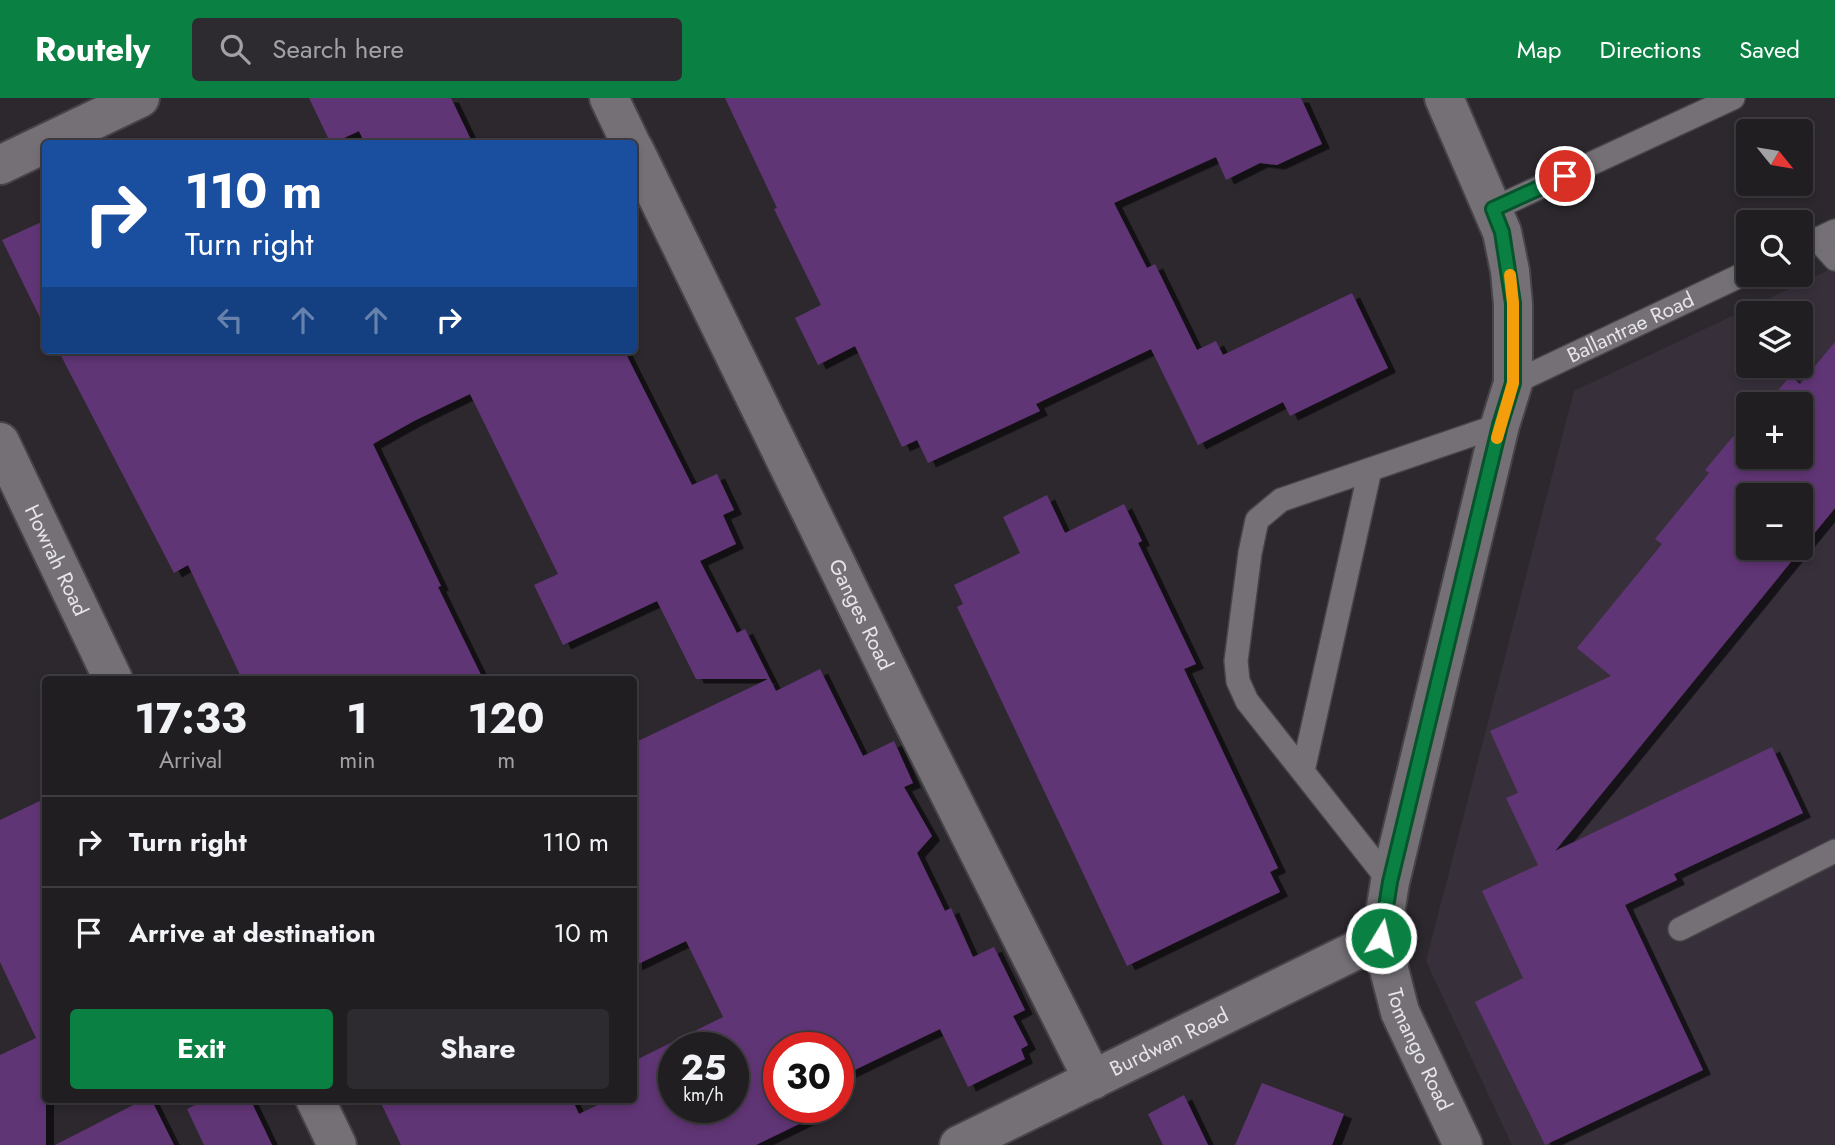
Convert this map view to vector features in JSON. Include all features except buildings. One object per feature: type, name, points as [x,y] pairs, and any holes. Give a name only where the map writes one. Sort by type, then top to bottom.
[{"type":"street","points":[[52,140],[140,98]]},
{"type":"street","points":[[609,98],[629,140]]},
{"type":"street","name":"Tomango Road","points":[[1444,98],[1502,232],[1510,271],[1514,315],[1513,383],[1500,425],[1390,882],[1381,938],[1400,1012],[1463,1145]]},
{"type":"street","points":[[0,165],[42,145]]},
{"type":"street","name":"Ganges Road","points":[[637,155],[907,709],[1093,1080]]},
{"type":"street","name":"Howrah Road","points":[[0,442],[112,676]]},
{"type":"street","name":"Burdwan Road","points":[[958,1145],[1381,938]]},
{"type":"street","points":[[317,1103],[337,1145]]},
{"type":"lane","points":[[1493,209],[1732,98]]},
{"type":"lane","points":[[1818,239],[1835,259]]},
{"type":"lane","name":"Ballantrae Road","points":[[1513,383],[1736,278]]},
{"type":"lane","points":[[1390,882],[1247,701],[1237,681],[1236,661],[1257,520],[1281,500],[1500,425]]},
{"type":"lane","points":[[1303,771],[1370,470]]},
{"type":"lane","points":[[1680,929],[1835,851]]},
{"type":"shaded area","points":[[1835,267],[1835,1145],[1512,1145],[1426,961],[1574,391],[1736,314],[1736,378],[1813,378],[1813,301],[1763,301],[1793,287],[1813,287],[1813,277]]},
{"type":"slow traffic","points":[[1497,438],[1513,383],[1513,303],[1510,275]]},
{"type":"route","points":[[1381,938],[1390,882],[1500,425],[1513,383],[1513,303],[1510,271],[1502,232],[1493,209],[1565,176]]}]
